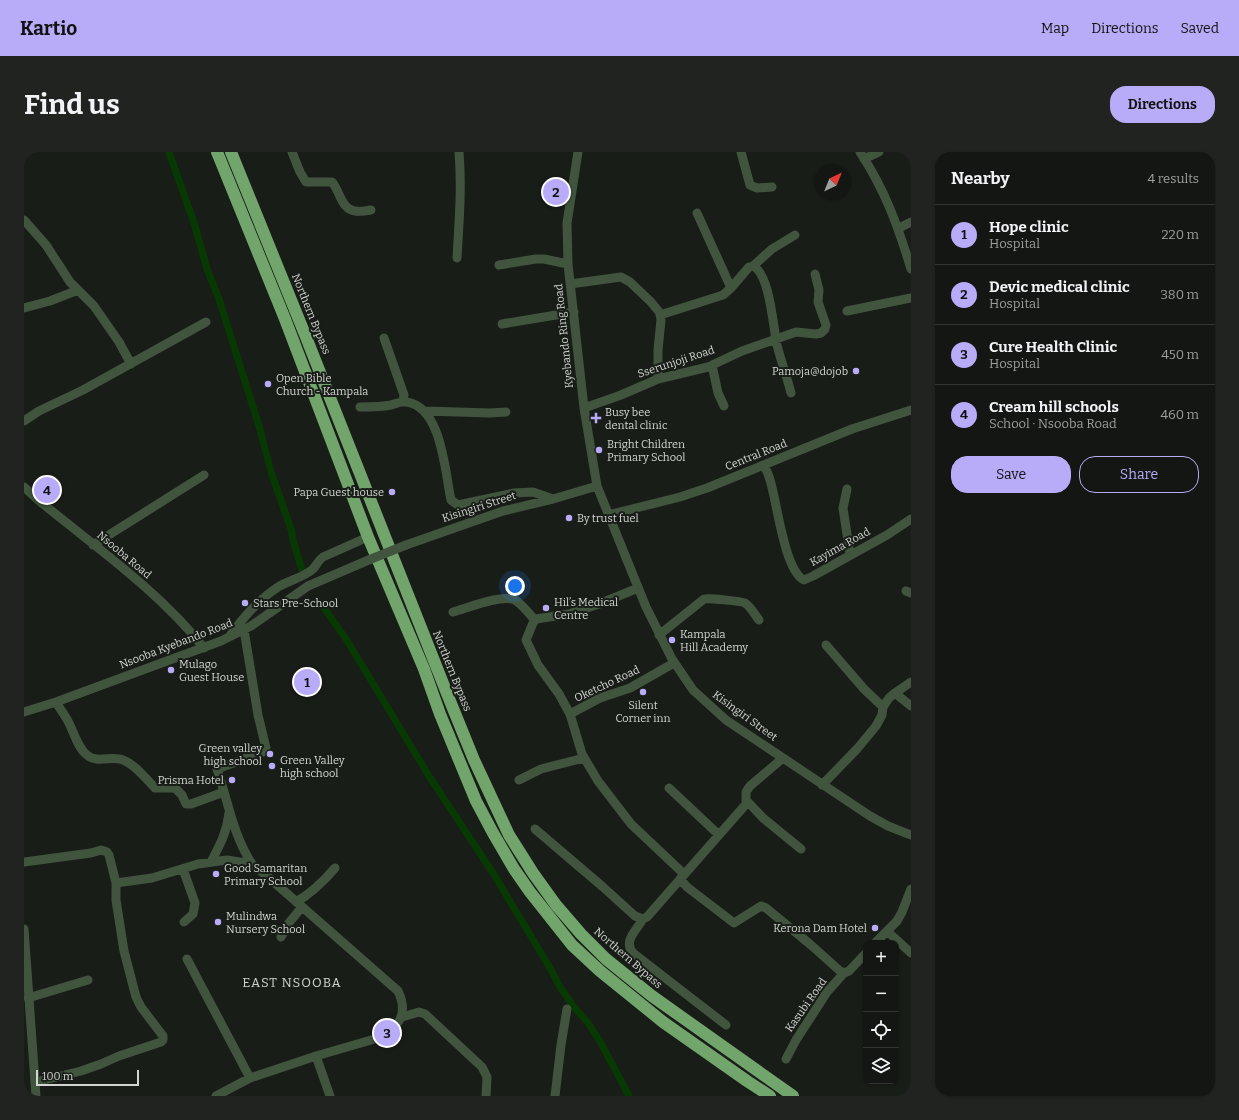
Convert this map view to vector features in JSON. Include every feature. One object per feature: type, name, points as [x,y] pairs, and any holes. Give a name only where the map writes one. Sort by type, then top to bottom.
[{"type":"highway","points":[[218,152],[286,319],[368,537],[424,669],[440,714],[476,801],[514,869],[530,892],[572,945],[600,971],[663,1022],[770,1096]]},
{"type":"highway","name":"Northern Bypass","points":[[231,152],[313,353],[474,760],[509,835],[533,873],[556,905],[581,934],[606,959],[652,996],[793,1096]]},
{"type":"street","points":[[292,152],[300,172],[306,182],[332,182],[348,209],[354,211],[371,210]]},
{"type":"street","points":[[457,258],[459,219],[459,152]]},
{"type":"street","name":"Kyebando Ring Road","points":[[578,152],[567,223],[568,264],[584,408],[597,486],[608,515]]},
{"type":"street","points":[[741,152],[750,185],[757,188],[772,187]]},
{"type":"street","points":[[879,152],[862,155],[878,180],[899,228],[911,270]]},
{"type":"street","points":[[697,213],[732,288]]},
{"type":"street","points":[[24,220],[46,245],[67,278],[94,306],[107,324],[131,364]]},
{"type":"street","points":[[899,228],[911,222]]},
{"type":"street","points":[[660,315],[718,297],[727,292],[749,267],[753,266],[772,249],[795,236]]},
{"type":"street","points":[[499,265],[544,259],[568,264]]},
{"type":"street","points":[[753,266],[756,267],[768,292],[776,339],[791,393]]},
{"type":"street","name":"Sserunjoji Road","points":[[584,408],[658,379],[712,366],[737,353],[776,339],[799,332],[819,334],[825,329],[826,321],[818,302],[819,290],[815,274]]},
{"type":"street","points":[[570,284],[621,277],[630,282],[651,302],[660,315],[661,328],[658,350],[658,379]]},
{"type":"street","points":[[24,308],[50,301],[78,290]]},
{"type":"street","points":[[848,311],[911,298]]},
{"type":"street","points":[[502,324],[574,312]]},
{"type":"street","points":[[24,421],[39,411],[83,390],[206,322]]},
{"type":"street","points":[[384,338],[404,395],[403,402]]},
{"type":"street","points":[[712,366],[718,393],[724,406]]},
{"type":"street","points":[[360,407],[373,407],[408,402],[425,411],[506,412]]},
{"type":"street","name":"Central Road","points":[[608,515],[680,497],[707,488],[852,429],[911,410]]},
{"type":"street","points":[[425,411],[437,434],[451,500],[454,504],[463,505],[514,493],[533,492],[553,499]]},
{"type":"street","name":"Kayima Road","points":[[764,465],[771,480],[788,554],[795,572],[801,579],[806,580],[850,554],[887,535],[911,519]]},
{"type":"street","points":[[93,545],[204,476]]},
{"type":"street","name":"Kisingiri Street","points":[[371,559],[503,511],[553,499],[597,486]]},
{"type":"street","name":"Nsooba Road","points":[[24,487],[154,596],[187,628],[204,648]]},
{"type":"street","points":[[847,489],[842,508],[850,554]]},
{"type":"street","name":"Kisingiri Street","points":[[608,515],[659,635],[674,663],[693,690],[712,709],[726,720],[822,785],[874,819],[911,835]]},
{"type":"street","points":[[228,638],[245,615],[260,600],[278,587],[301,577],[314,568],[318,560],[323,557],[368,537]]},
{"type":"street","name":"Nsooba Kyebando Road","points":[[24,712],[56,702],[228,638],[244,630],[308,586],[371,559]]},
{"type":"street","points":[[535,620],[569,614],[605,602],[638,588]]},
{"type":"street","points":[[659,635],[704,599],[708,598],[743,602],[760,620]]},
{"type":"street","points":[[453,612],[497,599],[510,599],[518,603],[535,620]]},
{"type":"street","points":[[535,620],[526,641],[538,665],[559,694],[570,714],[584,758],[598,781],[631,824],[682,876],[684,884],[734,923],[761,906],[766,908],[844,973]]},
{"type":"street","points":[[216,1096],[250,1078],[387,1034],[402,1017],[403,1010],[400,995],[395,987],[252,864],[244,853],[229,811],[217,769],[263,752],[266,748],[258,715],[244,630]]},
{"type":"street","points":[[826,645],[864,689],[883,707]]},
{"type":"street","name":"Oketcho Road","points":[[570,714],[600,698],[630,688],[674,663]]},
{"type":"street","points":[[822,785],[857,749],[876,726],[882,716],[883,707],[895,693],[911,682]]},
{"type":"street","points":[[895,693],[911,706]]},
{"type":"street","points":[[56,702],[87,756],[100,760],[113,758],[122,759],[131,765],[156,788],[175,788],[182,795],[186,804],[191,804],[224,792]]},
{"type":"street","points":[[519,780],[541,769],[584,758]]},
{"type":"street","points":[[783,758],[750,786],[745,795],[747,803],[801,849]]},
{"type":"street","points":[[669,788],[719,835]]},
{"type":"street","points":[[726,1025],[633,953],[629,948],[628,943],[643,919],[647,917],[747,803]]},
{"type":"street","points":[[211,862],[226,832],[229,811]]},
{"type":"street","points":[[535,828],[636,916],[643,919]]},
{"type":"street","points":[[24,862],[104,850],[109,855],[116,883],[116,900],[124,952],[136,996],[141,1008],[163,1036],[163,1040],[161,1042],[119,1056],[94,1067],[36,1082]]},
{"type":"street","points":[[116,883],[152,878],[211,862],[228,860],[252,864]]},
{"type":"street","points":[[281,937],[299,904],[326,879],[335,868]]},
{"type":"street","points":[[183,869],[195,903],[193,914],[184,922]]},
{"type":"street","points":[[878,940],[894,925],[900,916],[911,889]]},
{"type":"street","points":[[24,929],[36,1096]]},
{"type":"street","points":[[887,931],[911,953]]},
{"type":"street","name":"Kasubi Road","points":[[786,1059],[796,1040],[827,992],[844,973],[850,971],[863,956]]},
{"type":"street","points":[[187,959],[250,1078]]},
{"type":"street","points":[[28,998],[88,980]]},
{"type":"street","points":[[555,1096],[560,1045],[567,1009]]},
{"type":"street","points":[[402,1017],[419,1012],[425,1014],[482,1067],[487,1077],[486,1096]]},
{"type":"street","points":[[316,1056],[330,1096]]},
{"type":"waterway","points":[[169,152],[195,226],[207,269],[219,299],[260,429],[271,472],[291,529],[303,573]]},
{"type":"waterway","points":[[322,605],[346,639],[429,776],[493,873],[560,987],[574,1007],[589,1024],[601,1043],[629,1096]]},
{"type":"place","name":"Devic medical clinic","points":[[556,192]]},
{"type":"place","name":"Pamoja@dojob","points":[[856,371]]},
{"type":"place","name":"Open Bible Church - Kampala","points":[[268,384]]},
{"type":"place","name":"Busy bee dental clinic","points":[[596,418]]},
{"type":"place","name":"Bright Children Primary School","points":[[599,450]]},
{"type":"place","name":"Cream hill schools","points":[[47,490]]},
{"type":"place","name":"Papa Guest house","points":[[392,492]]},
{"type":"place","name":"By trust fuel","points":[[569,518]]},
{"type":"place","name":"Stars Pre-School","points":[[245,603]]},
{"type":"place","name":"Hil’s Medical Centre","points":[[546,608]]},
{"type":"place","name":"Kampala Hill Academy","points":[[672,640]]},
{"type":"place","name":"Mulago Guest House","points":[[171,670]]},
{"type":"place","name":"Hope clinic","points":[[307,682]]},
{"type":"place","name":"Silent Corner inn","points":[[643,692]]},
{"type":"place","name":"Green valley high school","points":[[270,754]]},
{"type":"place","name":"Green Valley high school","points":[[272,766]]},
{"type":"place","name":"Prisma Hotel","points":[[232,780]]},
{"type":"place","name":"Good Samaritan Primary School","points":[[216,874]]},
{"type":"place","name":"Mulindwa Nursery School","points":[[218,922]]},
{"type":"place","name":"Kerona Dam Hotel","points":[[875,928]]},
{"type":"place","name":"Cure Health Clinic","points":[[387,1033]]},
{"type":"district","name":"EAST NSOOBA","points":[[292,982]]}]
